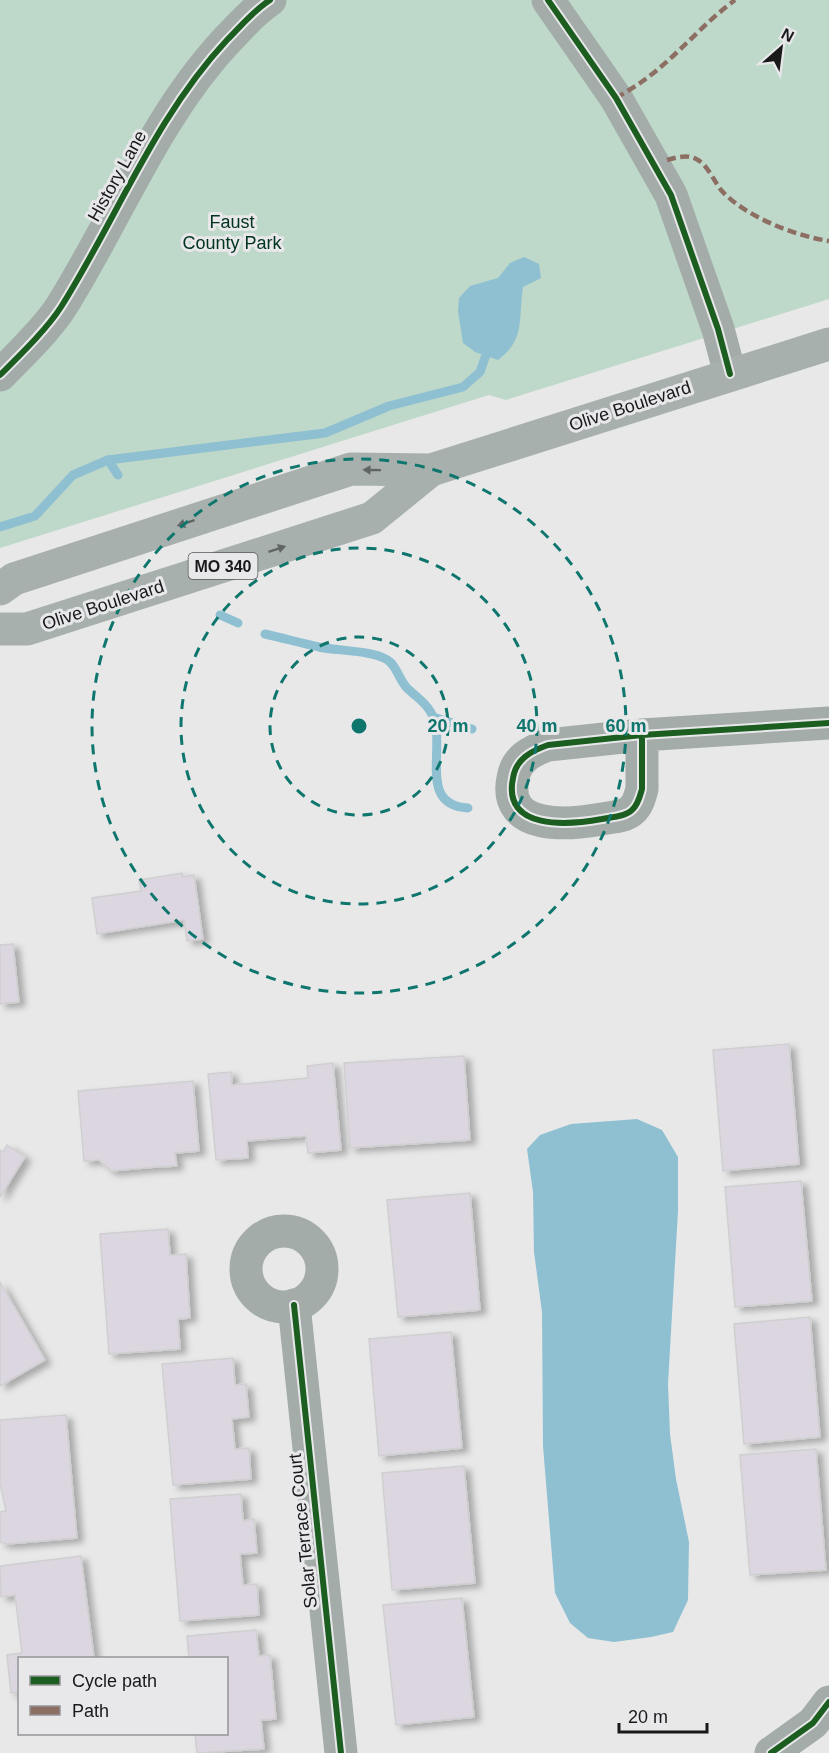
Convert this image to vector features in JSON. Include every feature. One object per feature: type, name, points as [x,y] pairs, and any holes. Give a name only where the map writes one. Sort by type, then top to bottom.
[{"type":"main road","name":"Olive Boulevard","points":[[0,589],[14,579],[351,469],[431,470],[829,344]]},
{"type":"main road","name":"Olive Boulevard","points":[[0,629],[27,630],[372,518],[431,470]]},
{"type":"street","name":"History Lane","points":[[0,375],[60,309],[167,119],[208,60],[258,8],[270,0]]},
{"type":"street","points":[[548,0],[616,98],[671,195],[718,329],[730,374]]},
{"type":"street","points":[[642,735],[829,723]]},
{"type":"street","name":"Solar Terrace Court","points":[[294,1305],[341,1753]]},
{"type":"street","points":[[771,1753],[813,1723],[829,1702]]},
{"type":"green space","name":"Faust County Park","points":[[0,0],[829,0],[829,299],[506,400],[489,395],[0,548]]},
{"type":"water","points":[[524,257],[539,264],[541,278],[523,287],[519,328],[513,344],[498,360],[475,352],[463,343],[458,311],[459,298],[470,286],[498,278],[510,263]]},
{"type":"water","points":[[637,1119],[662,1130],[678,1157],[678,1211],[668,1384],[670,1434],[676,1479],[689,1542],[688,1600],[673,1632],[614,1642],[588,1638],[570,1623],[555,1593],[543,1446],[542,1312],[534,1252],[533,1192],[527,1149],[540,1135],[571,1124]]},
{"type":"building","points":[[182,873],[183,877],[194,875],[203,939],[187,941],[184,920],[97,934],[92,898],[141,891],[139,880]]},
{"type":"building","points":[[13,944],[19,1002],[0,1004],[0,945]]},
{"type":"building","points":[[789,1044],[799,1164],[723,1171],[713,1050]]},
{"type":"building","points":[[464,1056],[470,1140],[350,1148],[344,1063]]},
{"type":"building","points":[[333,1063],[341,1150],[308,1153],[306,1136],[247,1141],[248,1158],[216,1160],[208,1074],[231,1072],[232,1085],[308,1078],[307,1066]]},
{"type":"building","points":[[193,1081],[199,1151],[175,1153],[177,1166],[111,1171],[99,1160],[84,1161],[78,1091]]},
{"type":"building","points":[[7,1145],[25,1157],[0,1197],[0,1150],[3,1152]]},
{"type":"building","points":[[801,1181],[812,1301],[735,1307],[725,1187]]},
{"type":"building","points":[[470,1193],[480,1310],[398,1317],[387,1200]]},
{"type":"building","points":[[168,1229],[170,1255],[186,1254],[190,1318],[178,1319],[180,1349],[109,1354],[100,1234]]},
{"type":"building","points":[[0,1282],[45,1360],[0,1386]]},
{"type":"building","points":[[810,1317],[820,1437],[744,1444],[734,1324]]},
{"type":"building","points":[[451,1332],[462,1448],[379,1456],[369,1339]]},
{"type":"building","points":[[233,1358],[235,1385],[246,1384],[249,1417],[232,1419],[235,1449],[249,1448],[251,1479],[173,1485],[162,1364]]},
{"type":"building","points":[[66,1415],[77,1538],[7,1544],[0,1542],[0,1512],[6,1511],[0,1483],[0,1420]]},
{"type":"building","points":[[816,1449],[826,1570],[750,1575],[740,1455]]},
{"type":"building","points":[[464,1466],[475,1583],[392,1590],[382,1473]]},
{"type":"building","points":[[241,1494],[243,1521],[254,1519],[257,1553],[240,1554],[243,1585],[257,1584],[259,1615],[180,1621],[170,1499]]},
{"type":"building","points":[[81,1556],[94,1657],[18,1657],[18,1692],[11,1693],[7,1655],[22,1653],[15,1595],[1,1597],[0,1566]]},
{"type":"building","points":[[462,1598],[474,1717],[396,1725],[383,1605]]},
{"type":"building","points":[[256,1630],[259,1656],[270,1655],[276,1719],[261,1720],[264,1749],[197,1753],[195,1735],[228,1735],[228,1657],[189,1657],[187,1636]]},
{"type":"waterway","points":[[0,527],[35,516],[73,475],[108,460],[325,433],[389,406],[463,387],[480,372],[486,355]]},
{"type":"waterway","points":[[108,460],[118,475]]},
{"type":"waterway","points":[[220,615],[238,623]]},
{"type":"waterway","points":[[265,634],[319,647],[376,655],[390,662],[405,685],[430,711],[437,738],[436,770],[442,796],[452,804],[468,808]]},
{"type":"waterway","points":[[433,717],[472,729]]},
{"type":"marked path","points":[[616,98],[653,74],[735,0]]},
{"type":"marked path","points":[[667,160],[679,157],[694,158],[708,170],[721,190],[756,216],[786,230],[829,241]]},
{"type":"cycle path","points":[[0,375],[41,333],[61,307],[158,135],[201,70],[227,40],[270,0]]},
{"type":"cycle path","points":[[548,0],[616,98],[671,195],[718,329],[730,374]]},
{"type":"cycle path","points":[[642,735],[642,789],[634,808],[626,814],[573,823],[556,823],[528,816],[518,808],[512,795],[513,778],[517,766],[530,753],[548,745],[642,735],[829,723]]},
{"type":"cycle path","points":[[294,1305],[341,1753]]},
{"type":"cycle path","points":[[771,1753],[813,1723],[829,1702]]}]
